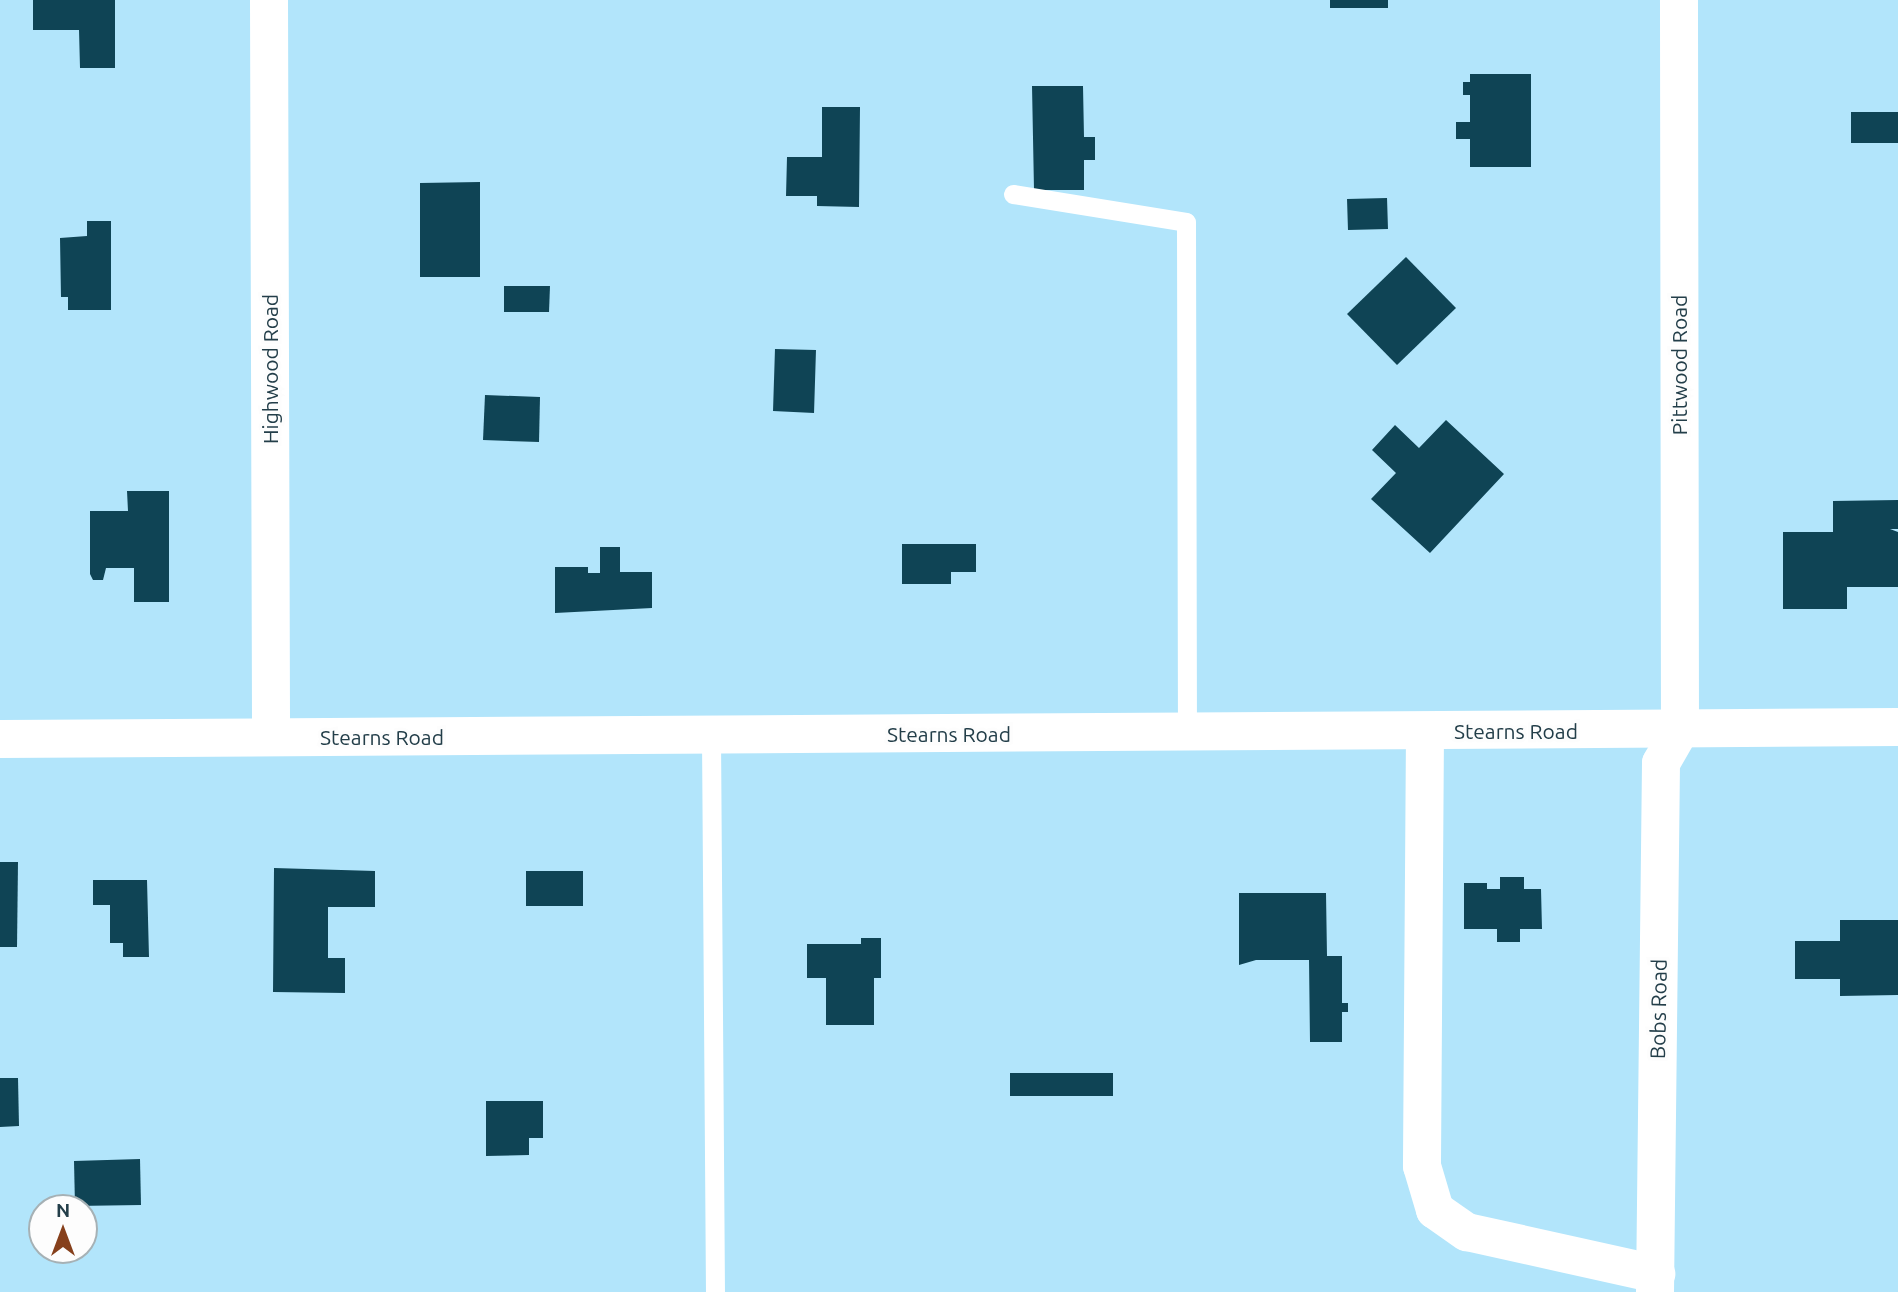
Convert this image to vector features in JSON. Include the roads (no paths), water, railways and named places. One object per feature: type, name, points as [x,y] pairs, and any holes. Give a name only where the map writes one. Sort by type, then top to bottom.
[{"type":"street","name":"Highwood Road","points":[[269,0],[271,737]]},
{"type":"street","name":"Pittwood Road","points":[[1679,0],[1679,730]]},
{"type":"street","name":"Stearns Road","points":[[0,739],[1898,727]]},
{"type":"street","name":"Bobs Road","points":[[1655,1283],[1661,763],[1679,730]]},
{"type":"street","points":[[1425,731],[1422,1166],[1436,1210],[1467,1232],[1655,1283]]},
{"type":"lane","points":[[1013,194],[1186,222],[1187,733]]},
{"type":"lane","points":[[711,736],[715,1292]]}]
